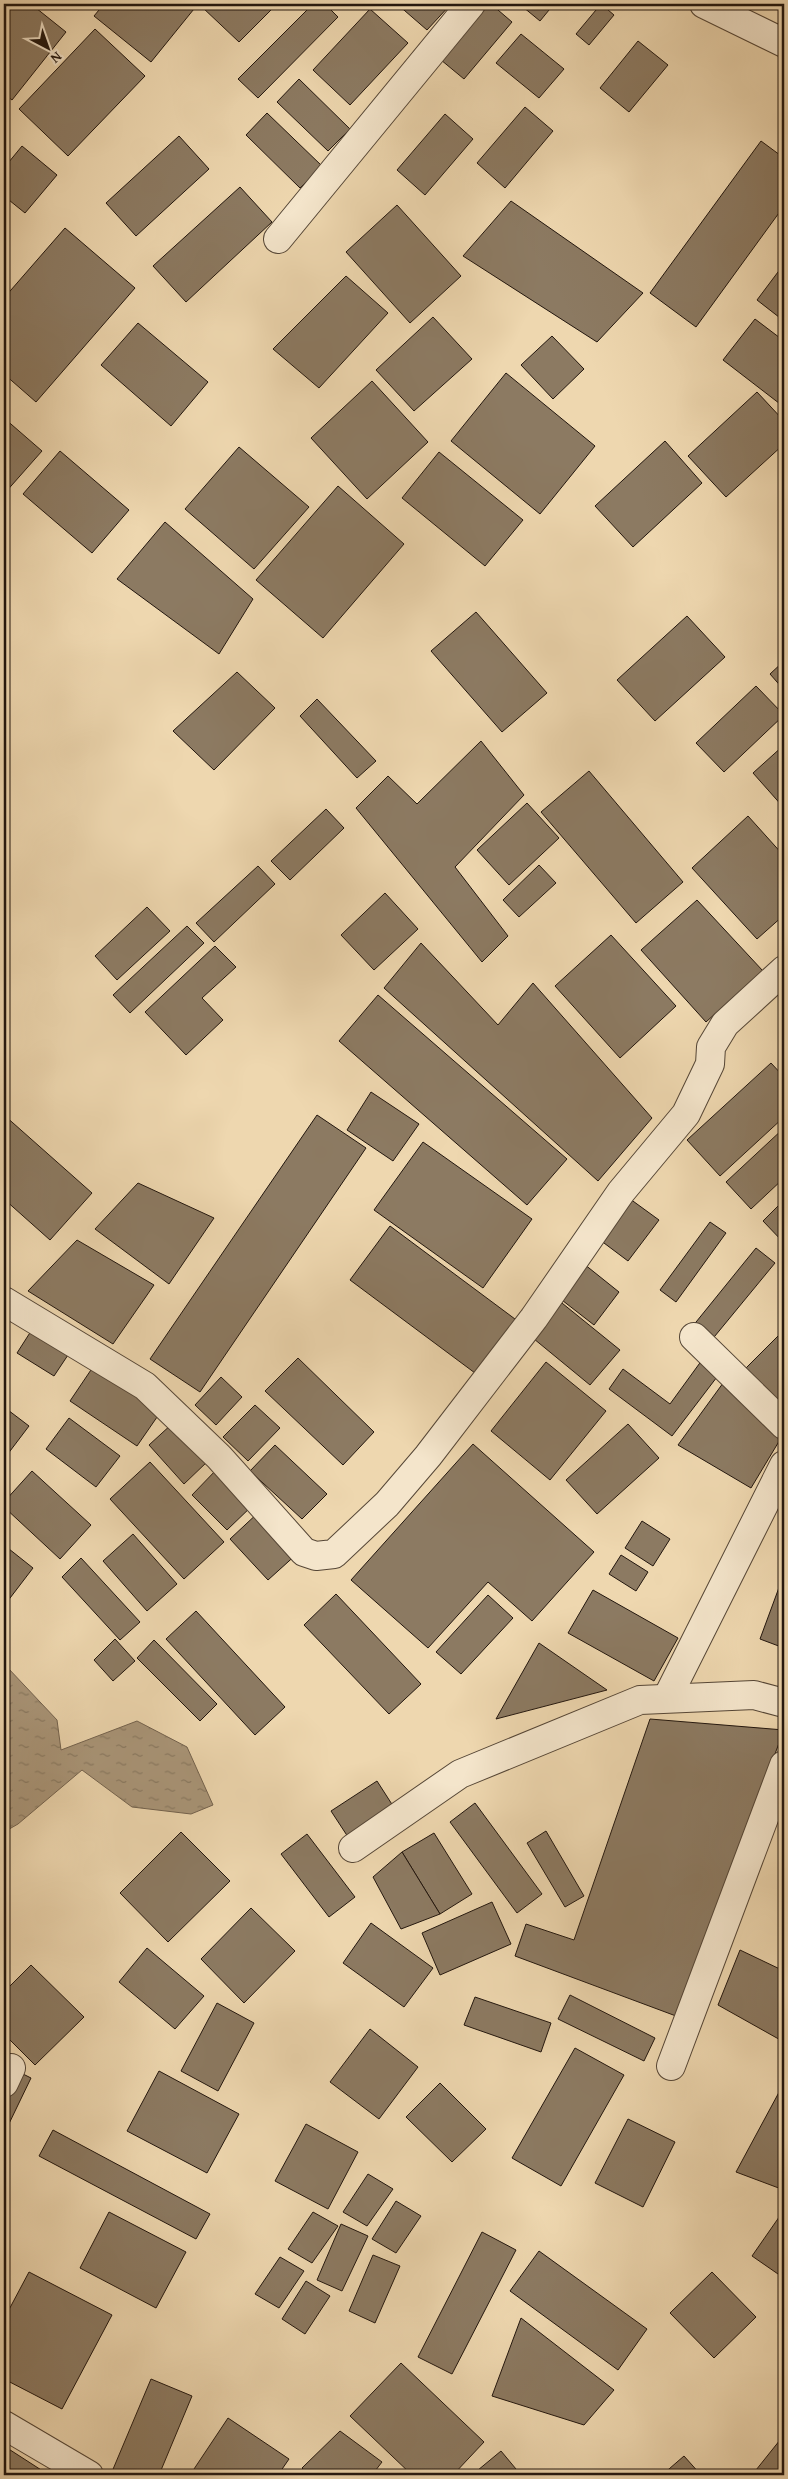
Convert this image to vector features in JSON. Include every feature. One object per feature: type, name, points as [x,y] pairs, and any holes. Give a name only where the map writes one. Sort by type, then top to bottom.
[{"type":"street","points":[[278,239],[471,4]]},
{"type":"street","points":[[704,4],[784,42]]},
{"type":"street","points":[[4,1301],[145,1386],[219,1457],[304,1552],[316,1556],[334,1554],[387,1504],[428,1456],[534,1318],[621,1192],[686,1114],[710,1064],[711,1047],[725,1024],[784,970]]},
{"type":"street","points":[[694,1337],[784,1424]]},
{"type":"street","points":[[667,1698],[784,1465]]},
{"type":"street","points":[[353,1848],[460,1774],[640,1700],[754,1694],[784,1703]]},
{"type":"street","points":[[671,2066],[784,1765]]},
{"type":"street","points":[[4,2425],[89,2475]]},
{"type":"water","points":[[4,1667],[8,1668],[57,1720],[61,1750],[137,1721],[187,1747],[213,1805],[191,1814],[132,1807],[82,1770],[18,1824],[4,1832]]},
{"type":"building","points":[[4,4],[31,4],[66,32],[12,100],[4,94]]},
{"type":"building","points":[[104,4],[198,4],[151,62],[94,16]]},
{"type":"building","points":[[205,4],[277,4],[239,42],[202,7]]},
{"type":"building","points":[[313,4],[325,4],[338,17],[258,98],[238,79]]},
{"type":"building","points":[[397,4],[451,4],[427,30]]},
{"type":"building","points":[[479,4],[491,4],[512,22],[464,79],[435,55]]},
{"type":"building","points":[[525,4],[554,4],[540,21],[523,7]]},
{"type":"building","points":[[601,4],[614,15],[589,45],[576,34]]},
{"type":"building","points":[[370,9],[408,43],[350,105],[313,70]]},
{"type":"building","points":[[95,29],[145,76],[68,156],[19,109]]},
{"type":"building","points":[[521,34],[564,69],[539,98],[496,63]]},
{"type":"building","points":[[638,41],[668,65],[629,112],[600,88]]},
{"type":"building","points":[[299,79],[350,129],[328,151],[277,102]]},
{"type":"building","points":[[525,107],[553,131],[505,188],[477,163]]},
{"type":"building","points":[[267,113],[322,166],[300,188],[246,135]]},
{"type":"building","points":[[445,114],[473,139],[425,195],[397,170]]},
{"type":"building","points":[[179,136],[209,169],[136,236],[106,203]]},
{"type":"building","points":[[761,141],[784,158],[784,206],[696,327],[650,293]]},
{"type":"building","points":[[22,146],[57,175],[25,213],[4,196],[4,168]]},
{"type":"building","points":[[240,187],[272,222],[186,302],[153,266]]},
{"type":"building","points":[[511,201],[643,293],[597,342],[463,256]]},
{"type":"building","points":[[397,205],[461,276],[410,323],[346,252]]},
{"type":"building","points":[[65,228],[135,288],[36,402],[4,374],[4,298]]},
{"type":"building","points":[[784,264],[784,321],[757,300]]},
{"type":"building","points":[[346,276],[388,313],[319,388],[273,349]]},
{"type":"building","points":[[433,317],[472,359],[414,411],[376,370]]},
{"type":"building","points":[[755,319],[784,341],[784,407],[723,360]]},
{"type":"building","points":[[138,323],[208,382],[171,426],[101,365]]},
{"type":"building","points":[[552,336],[584,369],[553,399],[521,365]]},
{"type":"building","points":[[506,373],[595,446],[540,514],[451,441]]},
{"type":"building","points":[[372,381],[428,442],[367,499],[311,438]]},
{"type":"building","points":[[757,392],[784,421],[784,444],[726,497],[688,456]]},
{"type":"building","points":[[4,418],[42,451],[4,494]]},
{"type":"building","points":[[665,441],[702,483],[633,547],[595,506]]},
{"type":"building","points":[[239,447],[309,507],[254,569],[185,509]]},
{"type":"building","points":[[60,451],[129,510],[92,553],[23,494]]},
{"type":"building","points":[[439,452],[523,520],[485,566],[402,498]]},
{"type":"building","points":[[338,486],[404,544],[323,638],[256,580]]},
{"type":"building","points":[[165,522],[253,599],[219,654],[117,579]]},
{"type":"building","points":[[476,612],[547,693],[502,732],[431,651]]},
{"type":"building","points":[[687,616],[725,657],[655,721],[617,680]]},
{"type":"building","points":[[784,661],[784,690],[770,674]]},
{"type":"building","points":[[237,672],[275,708],[214,770],[173,731]]},
{"type":"building","points":[[756,686],[784,715],[724,772],[696,743]]},
{"type":"building","points":[[317,699],[376,761],[357,778],[300,716]]},
{"type":"building","points":[[481,741],[524,795],[455,867],[508,936],[482,962],[356,808],[388,776],[417,804]]},
{"type":"building","points":[[784,745],[784,808],[753,773]]},
{"type":"building","points":[[589,771],[683,882],[636,923],[541,812]]},
{"type":"building","points":[[527,803],[559,838],[509,885],[477,850]]},
{"type":"building","points":[[326,809],[344,828],[290,880],[271,861]]},
{"type":"building","points":[[748,816],[784,856],[784,915],[757,939],[692,868]]},
{"type":"building","points":[[539,865],[556,883],[519,917],[503,900]]},
{"type":"building","points":[[258,866],[275,884],[214,942],[196,923]]},
{"type":"building","points":[[385,893],[418,929],[374,970],[341,935]]},
{"type":"building","points":[[697,900],[763,971],[706,1022],[641,950]]},
{"type":"building","points":[[147,907],[170,931],[117,980],[95,956]]},
{"type":"building","points":[[187,926],[204,943],[130,1013],[113,995]]},
{"type":"building","points":[[611,935],[676,1006],[620,1058],[555,986]]},
{"type":"building","points":[[421,943],[498,1025],[533,983],[652,1118],[598,1181],[384,988]]},
{"type":"building","points":[[215,946],[236,967],[202,998],[223,1020],[186,1055],[145,1012]]},
{"type":"building","points":[[378,995],[567,1159],[527,1205],[339,1041]]},
{"type":"building","points":[[771,1063],[784,1077],[784,1117],[720,1176],[687,1140]]},
{"type":"building","points":[[371,1092],[419,1124],[393,1161],[347,1130]]},
{"type":"building","points":[[4,1115],[92,1193],[50,1240],[4,1199]]},
{"type":"building","points":[[317,1115],[366,1148],[200,1392],[150,1359]]},
{"type":"building","points":[[784,1128],[784,1178],[751,1209],[726,1182]]},
{"type":"building","points":[[423,1142],[532,1219],[483,1288],[374,1210]]},
{"type":"building","points":[[138,1183],[214,1218],[169,1284],[95,1229]]},
{"type":"building","points":[[626,1196],[659,1220],[628,1261],[596,1237]]},
{"type":"building","points":[[784,1200],[784,1243],[763,1221]]},
{"type":"building","points":[[710,1222],[726,1233],[676,1302],[660,1290]]},
{"type":"building","points":[[390,1226],[519,1322],[479,1376],[350,1280]]},
{"type":"building","points":[[77,1240],[154,1285],[113,1344],[28,1291]]},
{"type":"building","points":[[756,1248],[775,1263],[710,1342],[692,1327]]},
{"type":"building","points":[[584,1264],[619,1292],[594,1325],[558,1297]]},
{"type":"building","points":[[557,1299],[620,1350],[590,1385],[528,1334]]},
{"type":"building","points":[[33,1328],[70,1352],[54,1376],[17,1353]]},
{"type":"building","points":[[784,1330],[784,1395],[776,1403],[744,1370]]},
{"type":"building","points":[[298,1358],[374,1432],[343,1465],[265,1391]]},
{"type":"building","points":[[702,1360],[720,1373],[672,1436],[609,1389],[623,1369],[670,1404]]},
{"type":"building","points":[[97,1361],[164,1407],[137,1446],[70,1401]]},
{"type":"building","points":[[546,1362],[606,1411],[550,1480],[491,1431]]},
{"type":"building","points":[[221,1377],[242,1397],[216,1425],[195,1405]]},
{"type":"building","points":[[726,1379],[781,1438],[751,1488],[678,1445]]},
{"type":"building","points":[[255,1405],[280,1428],[248,1461],[223,1437]]},
{"type":"building","points":[[4,1407],[29,1426],[4,1459]]},
{"type":"building","points":[[69,1418],[120,1456],[96,1487],[46,1449]]},
{"type":"building","points":[[173,1423],[208,1461],[184,1484],[149,1445]]},
{"type":"building","points":[[628,1424],[659,1458],[597,1514],[566,1480]]},
{"type":"building","points":[[473,1444],[594,1552],[532,1621],[488,1582],[428,1648],[351,1580]]},
{"type":"building","points":[[275,1445],[327,1494],[302,1519],[250,1471]]},
{"type":"building","points":[[150,1462],[224,1542],[184,1579],[110,1499]]},
{"type":"building","points":[[218,1468],[254,1504],[227,1530],[192,1495]]},
{"type":"building","points":[[32,1471],[91,1525],[60,1559],[4,1507],[4,1502]]},
{"type":"building","points":[[260,1511],[299,1552],[268,1580],[230,1539]]},
{"type":"building","points":[[642,1521],[670,1539],[653,1566],[625,1548]]},
{"type":"building","points":[[133,1534],[177,1584],[147,1611],[103,1561]]},
{"type":"building","points":[[4,1545],[33,1568],[7,1602],[4,1599]]},
{"type":"building","points":[[621,1555],[648,1572],[636,1591],[609,1574]]},
{"type":"building","points":[[81,1558],[140,1622],[120,1640],[62,1577]]},
{"type":"building","points":[[784,1574],[784,1648],[760,1639]]},
{"type":"building","points":[[593,1590],[678,1638],[654,1681],[568,1633]]},
{"type":"building","points":[[336,1594],[421,1684],[389,1714],[304,1625]]},
{"type":"building","points":[[488,1595],[513,1618],[461,1674],[436,1652]]},
{"type":"building","points":[[196,1611],[285,1707],[255,1735],[166,1639]]},
{"type":"building","points":[[115,1639],[135,1661],[113,1681],[94,1660]]},
{"type":"building","points":[[154,1640],[217,1704],[200,1721],[137,1658]]},
{"type":"building","points":[[539,1643],[607,1690],[496,1719]]},
{"type":"building","points":[[650,1719],[784,1730],[676,2016],[515,1956],[526,1924],[574,1940]]},
{"type":"building","points":[[377,1781],[395,1809],[350,1840],[331,1811]]},
{"type":"building","points":[[475,1803],[542,1894],[517,1913],[450,1822]]},
{"type":"building","points":[[546,1831],[584,1896],[565,1907],[527,1843]]},
{"type":"building","points":[[181,1832],[230,1881],[168,1942],[120,1893]]},
{"type":"building","points":[[434,1833],[472,1894],[440,1914],[402,1852]]},
{"type":"building","points":[[307,1834],[355,1897],[329,1917],[281,1854]]},
{"type":"building","points":[[402,1852],[440,1914],[401,1929],[373,1877]]},
{"type":"building","points":[[492,1902],[511,1944],[440,1975],[422,1933]]},
{"type":"building","points":[[251,1908],[295,1951],[244,2003],[201,1959]]},
{"type":"building","points":[[371,1923],[433,1968],[404,2007],[343,1963]]},
{"type":"building","points":[[147,1948],[204,1996],[175,2029],[119,1982]]},
{"type":"building","points":[[740,1950],[784,1971],[784,2042],[718,2005]]},
{"type":"building","points":[[31,1965],[84,2017],[35,2065],[4,2034],[4,1992]]},
{"type":"building","points":[[570,1995],[655,2038],[644,2061],[558,2019]]},
{"type":"building","points":[[475,1997],[551,2023],[541,2052],[464,2025]]},
{"type":"building","points":[[217,2003],[254,2023],[218,2091],[181,2071]]},
{"type":"building","points":[[370,2029],[418,2067],[379,2119],[330,2082]]},
{"type":"building","points":[[575,2048],[624,2075],[561,2186],[512,2158]]},
{"type":"building","points":[[11,2068],[31,2078],[4,2134],[4,2083]]},
{"type":"building","points":[[159,2071],[239,2114],[207,2173],[127,2131]]},
{"type":"building","points":[[440,2083],[486,2129],[452,2162],[406,2117]]},
{"type":"building","points":[[784,2083],[784,2190],[736,2172]]},
{"type":"building","points":[[628,2119],[675,2142],[643,2207],[595,2183]]},
{"type":"building","points":[[306,2124],[358,2152],[328,2209],[275,2181]]},
{"type":"building","points":[[53,2130],[210,2214],[196,2239],[39,2156]]},
{"type":"building","points":[[368,2174],[393,2189],[367,2226],[343,2212]]},
{"type":"building","points":[[396,2201],[421,2216],[396,2253],[372,2239]]},
{"type":"building","points":[[784,2210],[784,2265],[778,2274],[752,2256]]},
{"type":"building","points":[[109,2212],[186,2252],[156,2308],[80,2268]]},
{"type":"building","points":[[313,2212],[338,2226],[312,2263],[288,2249]]},
{"type":"building","points":[[341,2224],[368,2236],[342,2291],[317,2280]]},
{"type":"building","points":[[482,2232],[516,2250],[452,2374],[418,2357]]},
{"type":"building","points":[[539,2251],[647,2329],[618,2370],[510,2291]]},
{"type":"building","points":[[373,2255],[400,2266],[375,2323],[349,2311]]},
{"type":"building","points":[[280,2257],[304,2271],[279,2308],[255,2294]]},
{"type":"building","points":[[29,2272],[112,2315],[62,2409],[4,2379],[4,2319]]},
{"type":"building","points":[[712,2272],[756,2317],[714,2358],[670,2313]]},
{"type":"building","points":[[306,2281],[330,2296],[305,2334],[282,2319]]},
{"type":"building","points":[[521,2318],[614,2390],[584,2425],[492,2396]]},
{"type":"building","points":[[401,2363],[484,2442],[453,2475],[412,2475],[350,2416]]},
{"type":"building","points":[[151,2379],[192,2396],[159,2475],[111,2474]]},
{"type":"building","points":[[228,2418],[289,2459],[278,2475],[190,2475]]},
{"type":"building","points":[[340,2431],[382,2462],[372,2475],[309,2475],[302,2468]]},
{"type":"building","points":[[784,2435],[784,2475],[752,2475]]},
{"type":"building","points":[[4,2446],[49,2475],[4,2475]]},
{"type":"building","points":[[501,2451],[521,2475],[472,2475]]},
{"type":"building","points":[[684,2456],[701,2475],[662,2475]]}]
